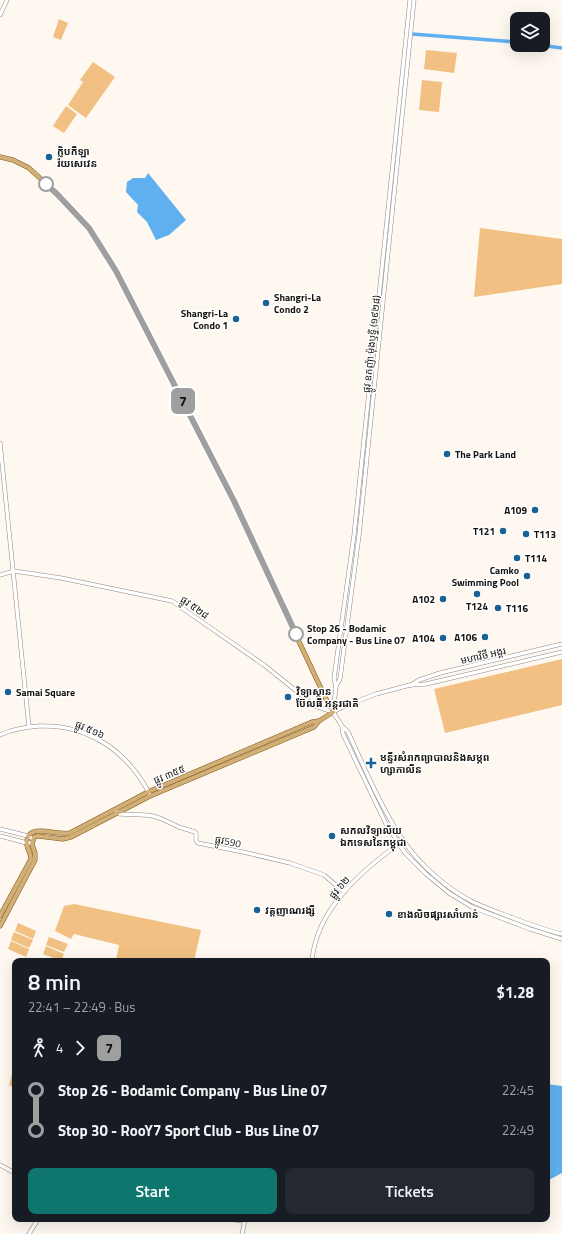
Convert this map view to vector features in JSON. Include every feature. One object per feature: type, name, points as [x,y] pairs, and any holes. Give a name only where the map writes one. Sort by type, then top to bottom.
[{"type":"main road","points":[[0,15],[7,0]]},
{"type":"main road","name":"ផ្លូវ ឧកញ៉ា ម៉ុងឫទ្ធី (១៩២៨)","points":[[333,712],[336,688],[340,679],[357,550],[408,38],[410,0]]},
{"type":"main road","name":"ផ្លូវ ឧកញ៉ា ម៉ុងឫទ្ធី (១៩២៨)","points":[[409,27],[414,0]]},
{"type":"main road","name":"ផ្លូវ ឧកញ៉ា ម៉ុងឫទ្ធី (១៩២៨)","points":[[336,688],[334,678],[352,550],[408,38]]},
{"type":"main road","points":[[0,157],[20,163],[35,173],[89,228],[102,247],[120,278],[234,501],[325,697],[342,726],[348,732],[386,811],[403,841],[429,870],[465,897],[492,910],[526,923],[562,934]]},
{"type":"main road","points":[[0,443],[30,727]]},
{"type":"main road","points":[[352,550],[357,550]]},
{"type":"main road","name":"ផ្លូវ ៥២៨","points":[[0,575],[14,571],[68,580],[172,601],[264,665],[315,706],[333,712]]},
{"type":"main road","name":"មហាវិថី អង្គរ","points":[[410,685],[419,680],[440,673],[562,644]]},
{"type":"main road","name":"មហាវិថី អង្គរ","points":[[333,712],[376,694],[410,685],[426,684],[562,652]]},
{"type":"main road","name":"ផ្លូវ ៣៥៥","points":[[28,836],[38,831],[58,834],[70,833],[149,794],[312,722],[319,721],[333,712]]},
{"type":"main road","name":"ផ្លូវ ៥១៦","points":[[0,735],[13,730],[48,726],[66,728],[83,733],[98,740],[125,760],[137,773],[149,794]]},
{"type":"main road","points":[[342,726],[343,734],[380,813],[398,844],[413,862],[426,874],[463,902],[484,912],[562,939]]},
{"type":"main road","name":"ផ្លូវ ៣៥៥","points":[[32,841],[38,836],[68,839],[116,811]]},
{"type":"main road","name":"ផ្លូវ590","points":[[116,811],[120,814],[145,815],[162,819],[179,828],[195,832],[198,843],[290,863],[324,875],[344,892]]},
{"type":"main road","points":[[0,829],[28,836],[32,841],[32,847],[35,853],[35,860],[0,926]]},
{"type":"main road","points":[[0,836],[27,843],[32,841]]},
{"type":"main road","points":[[0,916],[31,859],[31,854],[27,843],[28,836]]},
{"type":"main road","name":"ផ្លូវ ៦២","points":[[312,958],[324,918],[344,892],[362,874],[403,841]]},
{"type":"main road","points":[[0,1165],[12,1171]]},
{"type":"main road","points":[[29,1234],[36,1222]]},
{"type":"main road","points":[[242,1234],[245,1222]]},
{"type":"shaded area","points":[[59,19],[68,23],[61,40],[53,37]]},
{"type":"shaded area","points":[[426,50],[457,53],[454,73],[424,69]]},
{"type":"shaded area","points":[[93,62],[115,77],[86,118],[68,105],[83,82],[80,80]]},
{"type":"shaded area","points":[[422,80],[442,82],[439,112],[419,110]]},
{"type":"shaded area","points":[[66,106],[77,114],[64,133],[53,126]]},
{"type":"shaded area","points":[[480,228],[562,239],[562,284],[474,297]]},
{"type":"shaded area","points":[[562,659],[562,705],[445,733],[434,689]]},
{"type":"shaded area","points":[[74,904],[201,930],[195,958],[117,958],[119,945],[74,934],[71,939],[55,931],[64,906]]},
{"type":"shaded area","points":[[18,923],[36,931],[33,939],[15,931]]},
{"type":"shaded area","points":[[14,932],[33,940],[29,948],[11,940]]},
{"type":"shaded area","points":[[49,937],[68,944],[64,952],[46,945]]},
{"type":"shaded area","points":[[11,941],[29,949],[26,957],[8,949]]},
{"type":"shaded area","points":[[46,946],[64,954],[62,958],[53,958],[43,954]]},
{"type":"shaded area","points":[[12,1074],[12,1086],[9,1085]]},
{"type":"water","points":[[148,173],[186,220],[169,235],[156,240],[147,222],[137,212],[138,205],[126,192],[127,182],[133,178],[145,178]]},
{"type":"water","points":[[550,1084],[562,1086],[562,1173],[550,1179]]},
{"type":"waterway","points":[[412,34],[510,41]]},
{"type":"waterway","points":[[550,46],[562,48]]},
{"type":"bus line","name":"7","points":[[46,184],[89,228],[116,271],[205,442],[247,527],[296,634]]},
{"type":"place","name":"ក្លិបកីឡា រ៉យសេវេន","points":[[49,157]]},
{"type":"place","name":"Shangri-La Condo 2","points":[[266,303]]},
{"type":"place","name":"Shangri-La Condo 1","points":[[236,319]]},
{"type":"place","name":"The Park Land","points":[[447,454]]},
{"type":"place","name":"A109","points":[[535,510]]},
{"type":"place","name":"T121","points":[[503,531]]},
{"type":"place","name":"T113","points":[[526,534]]},
{"type":"place","name":"T114","points":[[517,558]]},
{"type":"place","name":"Camko Swimming Pool","points":[[527,576]]},
{"type":"place","name":"T124","points":[[477,594]]},
{"type":"place","name":"A102","points":[[443,599]]},
{"type":"place","name":"T116","points":[[498,608]]},
{"type":"place","name":"Stop 26 - Bodamic Company - Bus Line 07","points":[[296,634]]},
{"type":"place","name":"A106","points":[[485,637]]},
{"type":"place","name":"A104","points":[[443,638]]},
{"type":"place","name":"Samai Square","points":[[8,692]]},
{"type":"place","name":"វិទ្យាស្ថាន ប៊ែលធី អន្ដរជាតិ","points":[[288,697]]},
{"type":"place","name":"មន្ទីរសំរាកព្យាបាលនិងសម្ភព ហ្សាកាលីន","points":[[371,763]]},
{"type":"place","name":"សកលវិទ្យាល័យ ឯកទេសនៃកម្ពុជា","points":[[332,836]]},
{"type":"place","name":"វត្តញាណរង្សី","points":[[257,910]]},
{"type":"place","name":"ខាងលិចផ្សារសាំហាន់","points":[[389,914]]}]
